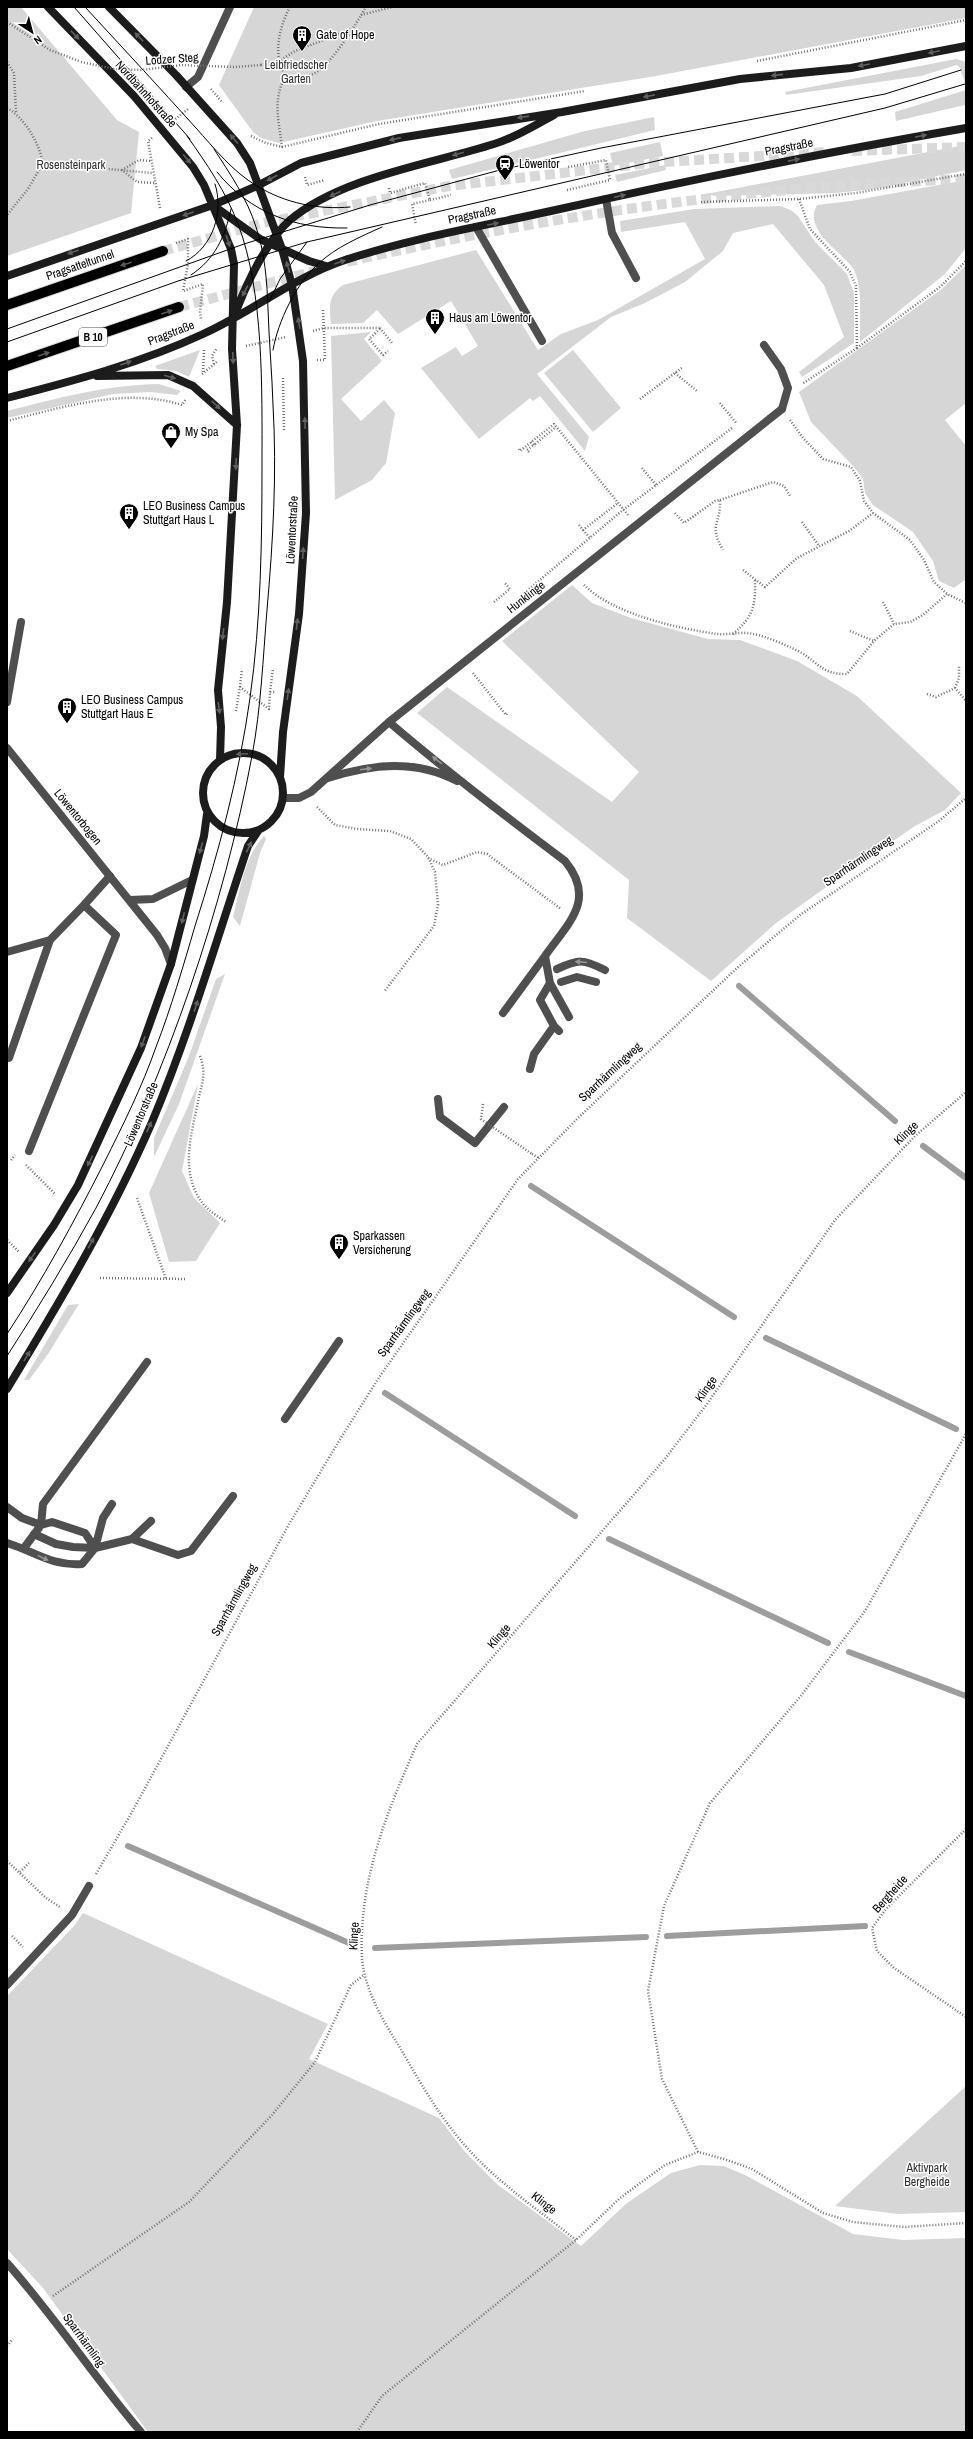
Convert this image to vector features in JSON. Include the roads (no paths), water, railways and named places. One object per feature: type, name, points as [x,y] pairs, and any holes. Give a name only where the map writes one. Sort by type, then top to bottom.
[{"type":"main road","name":"Nordbahnhofstraße","points":[[48,7],[134,96],[194,167],[225,231],[234,264],[233,319]]},
{"type":"main road","points":[[109,7],[186,87],[237,143],[250,163],[257,186]]},
{"type":"main road","points":[[7,276],[126,233],[164,223],[213,206],[257,186],[301,163],[357,148],[449,128],[562,112],[740,79],[851,68],[962,47],[966,52]]},
{"type":"main road","points":[[258,831],[235,833],[219,826],[208,814],[202,800],[203,785],[209,771],[220,760],[221,727],[218,690],[228,594],[237,425],[232,349],[233,319],[242,295],[277,234],[310,206],[334,194],[398,171],[496,144],[562,112]]},
{"type":"main road","name":"Pragstraße","points":[[7,398],[90,376],[188,341],[233,319],[326,266],[349,259],[476,227],[755,167],[966,128]]},
{"type":"main road","name":"Löwentorstraße","points":[[7,1389],[80,1264],[124,1181],[151,1122],[195,1010],[248,846],[258,831],[270,823],[279,812],[284,798],[280,777],[283,732],[299,614],[306,513],[305,422],[300,334],[292,285],[277,234],[257,186]]},
{"type":"main road","points":[[213,206],[260,239],[326,266]]},
{"type":"main road","name":"Pragsatteltunnel","points":[[7,305],[163,251]]},
{"type":"main road","name":"Pragstraße","points":[[7,366],[179,307]]},
{"type":"main road","points":[[90,376],[168,375],[193,386],[237,425]]},
{"type":"main road","name":"Löwentorstraße","points":[[220,760],[235,754],[252,754],[269,762],[280,777]]},
{"type":"main road","points":[[7,1293],[54,1225],[78,1185],[141,1048],[171,964],[204,836],[208,814]]},
{"type":"street","points":[[186,87],[198,77],[230,7]]},
{"type":"street","points":[[606,199],[612,233],[636,278]]},
{"type":"street","points":[[476,227],[542,341]]},
{"type":"street","name":"Hunklinge","points":[[284,798],[299,798],[311,792],[389,722],[782,408],[788,388],[781,369],[764,345]]},
{"type":"street","points":[[7,702],[21,622]]},
{"type":"street","points":[[389,722],[447,768],[466,786],[565,861],[573,870],[580,888],[577,911],[503,1013]]},
{"type":"street","name":"Löwentorbogen","points":[[7,748],[130,900],[166,948],[171,964]]},
{"type":"street","points":[[328,778],[350,771],[390,766],[417,766],[441,773],[466,786]]},
{"type":"street","points":[[9,1058],[50,940],[110,876]]},
{"type":"street","points":[[130,900],[153,899],[192,880]]},
{"type":"street","points":[[29,1151],[116,935],[84,904]]},
{"type":"street","points":[[7,952],[50,940]]},
{"type":"street","points":[[545,956],[550,983],[569,1017]]},
{"type":"street","points":[[557,969],[576,960],[590,963],[605,970]]},
{"type":"street","points":[[561,982],[577,977],[596,982]]},
{"type":"street","points":[[530,1070],[534,1054],[557,1028],[540,1000],[550,983]]},
{"type":"street","points":[[438,1099],[440,1117],[474,1146],[504,1107]]},
{"type":"street","points":[[285,1419],[339,1341]]},
{"type":"street","points":[[24,1548],[41,1525],[43,1504],[147,1362]]},
{"type":"street","points":[[132,1539],[178,1555],[191,1551],[233,1496]]},
{"type":"street","points":[[7,1543],[24,1548],[54,1563],[67,1565],[82,1564],[95,1548],[103,1518],[112,1504]]},
{"type":"street","points":[[7,1508],[22,1518],[41,1525],[52,1522],[85,1533],[95,1548]]},
{"type":"street","points":[[34,1534],[56,1544],[95,1548],[132,1539],[152,1520]]},
{"type":"street","points":[[7,1985],[72,1915],[89,1886]]},
{"type":"street","name":"Sparrhärmling","points":[[7,2263],[43,2303],[114,2401],[140,2432]]},
{"type":"waterway","points":[[739,986],[895,1121]]},
{"type":"waterway","points":[[923,1146],[966,1178]]},
{"type":"waterway","points":[[531,1186],[734,1317]]},
{"type":"waterway","points":[[766,1338],[956,1429]]},
{"type":"waterway","points":[[385,1393],[575,1516]]},
{"type":"waterway","points":[[609,1539],[828,1643]]},
{"type":"waterway","points":[[849,1652],[966,1696]]},
{"type":"waterway","points":[[128,1846],[349,1943]]},
{"type":"waterway","points":[[667,1936],[865,1926]]},
{"type":"waterway","points":[[375,1948],[646,1937]]},
{"type":"tunnel","points":[[852,151],[966,147]]},
{"type":"tunnel","points":[[163,251],[263,223],[449,186],[649,163],[824,152]]},
{"type":"tunnel","points":[[347,262],[524,226],[702,199],[822,187],[966,179]]},
{"type":"tunnel","points":[[179,307],[315,271]]},
{"type":"tram line","points":[[74,7],[190,139]]},
{"type":"tram line","points":[[85,7],[217,151],[240,174],[268,192],[290,201],[314,206],[338,208],[350,207]]},
{"type":"tram line","points":[[7,329],[244,244],[370,205],[500,170],[601,148],[885,94],[961,70]]},
{"type":"tram line","points":[[7,342],[178,281],[307,242],[885,108],[965,84]]},
{"type":"tram line","points":[[7,1334],[46,1271],[81,1207],[125,1120],[151,1062],[177,987],[220,841],[234,785],[250,698],[259,610],[262,522],[261,373],[257,310],[253,280],[238,224],[222,189],[187,136]]},
{"type":"tram line","points":[[7,1356],[53,1283],[96,1208],[122,1156],[146,1102],[190,988],[209,929],[226,871],[252,756],[258,720],[274,508],[275,456],[267,288],[262,247],[252,216],[238,186],[214,149]]},
{"type":"tram line","points":[[217,172],[244,198],[275,216],[292,222],[309,225],[328,228],[347,228]]},
{"type":"tram line","points":[[186,261],[203,247],[214,228],[218,206],[215,184]]},
{"type":"tram line","points":[[191,275],[207,262],[218,246],[226,229],[231,209]]},
{"type":"tram line","points":[[273,350],[279,327],[289,304],[295,292],[310,272],[332,252],[382,227]]},
{"type":"tram line","points":[[269,302],[280,279],[307,242]]},
{"type":"place","name":"Gate of Hope","points":[[302,52]]},
{"type":"place","name":"Löwentor","points":[[505,181]]},
{"type":"place","name":"Haus am Löwentor","points":[[435,335]]},
{"type":"place","name":"My Spa","points":[[171,449]]},
{"type":"place","name":"LEO Business Campus Stuttgart Haus L","points":[[129,530]]},
{"type":"place","name":"LEO Business Campus Stuttgart Haus E","points":[[67,724]]},
{"type":"place","name":"Sparkassen Versicherung","points":[[339,1260]]},
{"type":"park label","name":"Leibfriedscher Garten","points":[[296,72]]},
{"type":"park label","name":"Rosensteinpark","points":[[71,165]]},
{"type":"park label","name":"Aktivpark Bergheide","points":[[927,2175]]}]
